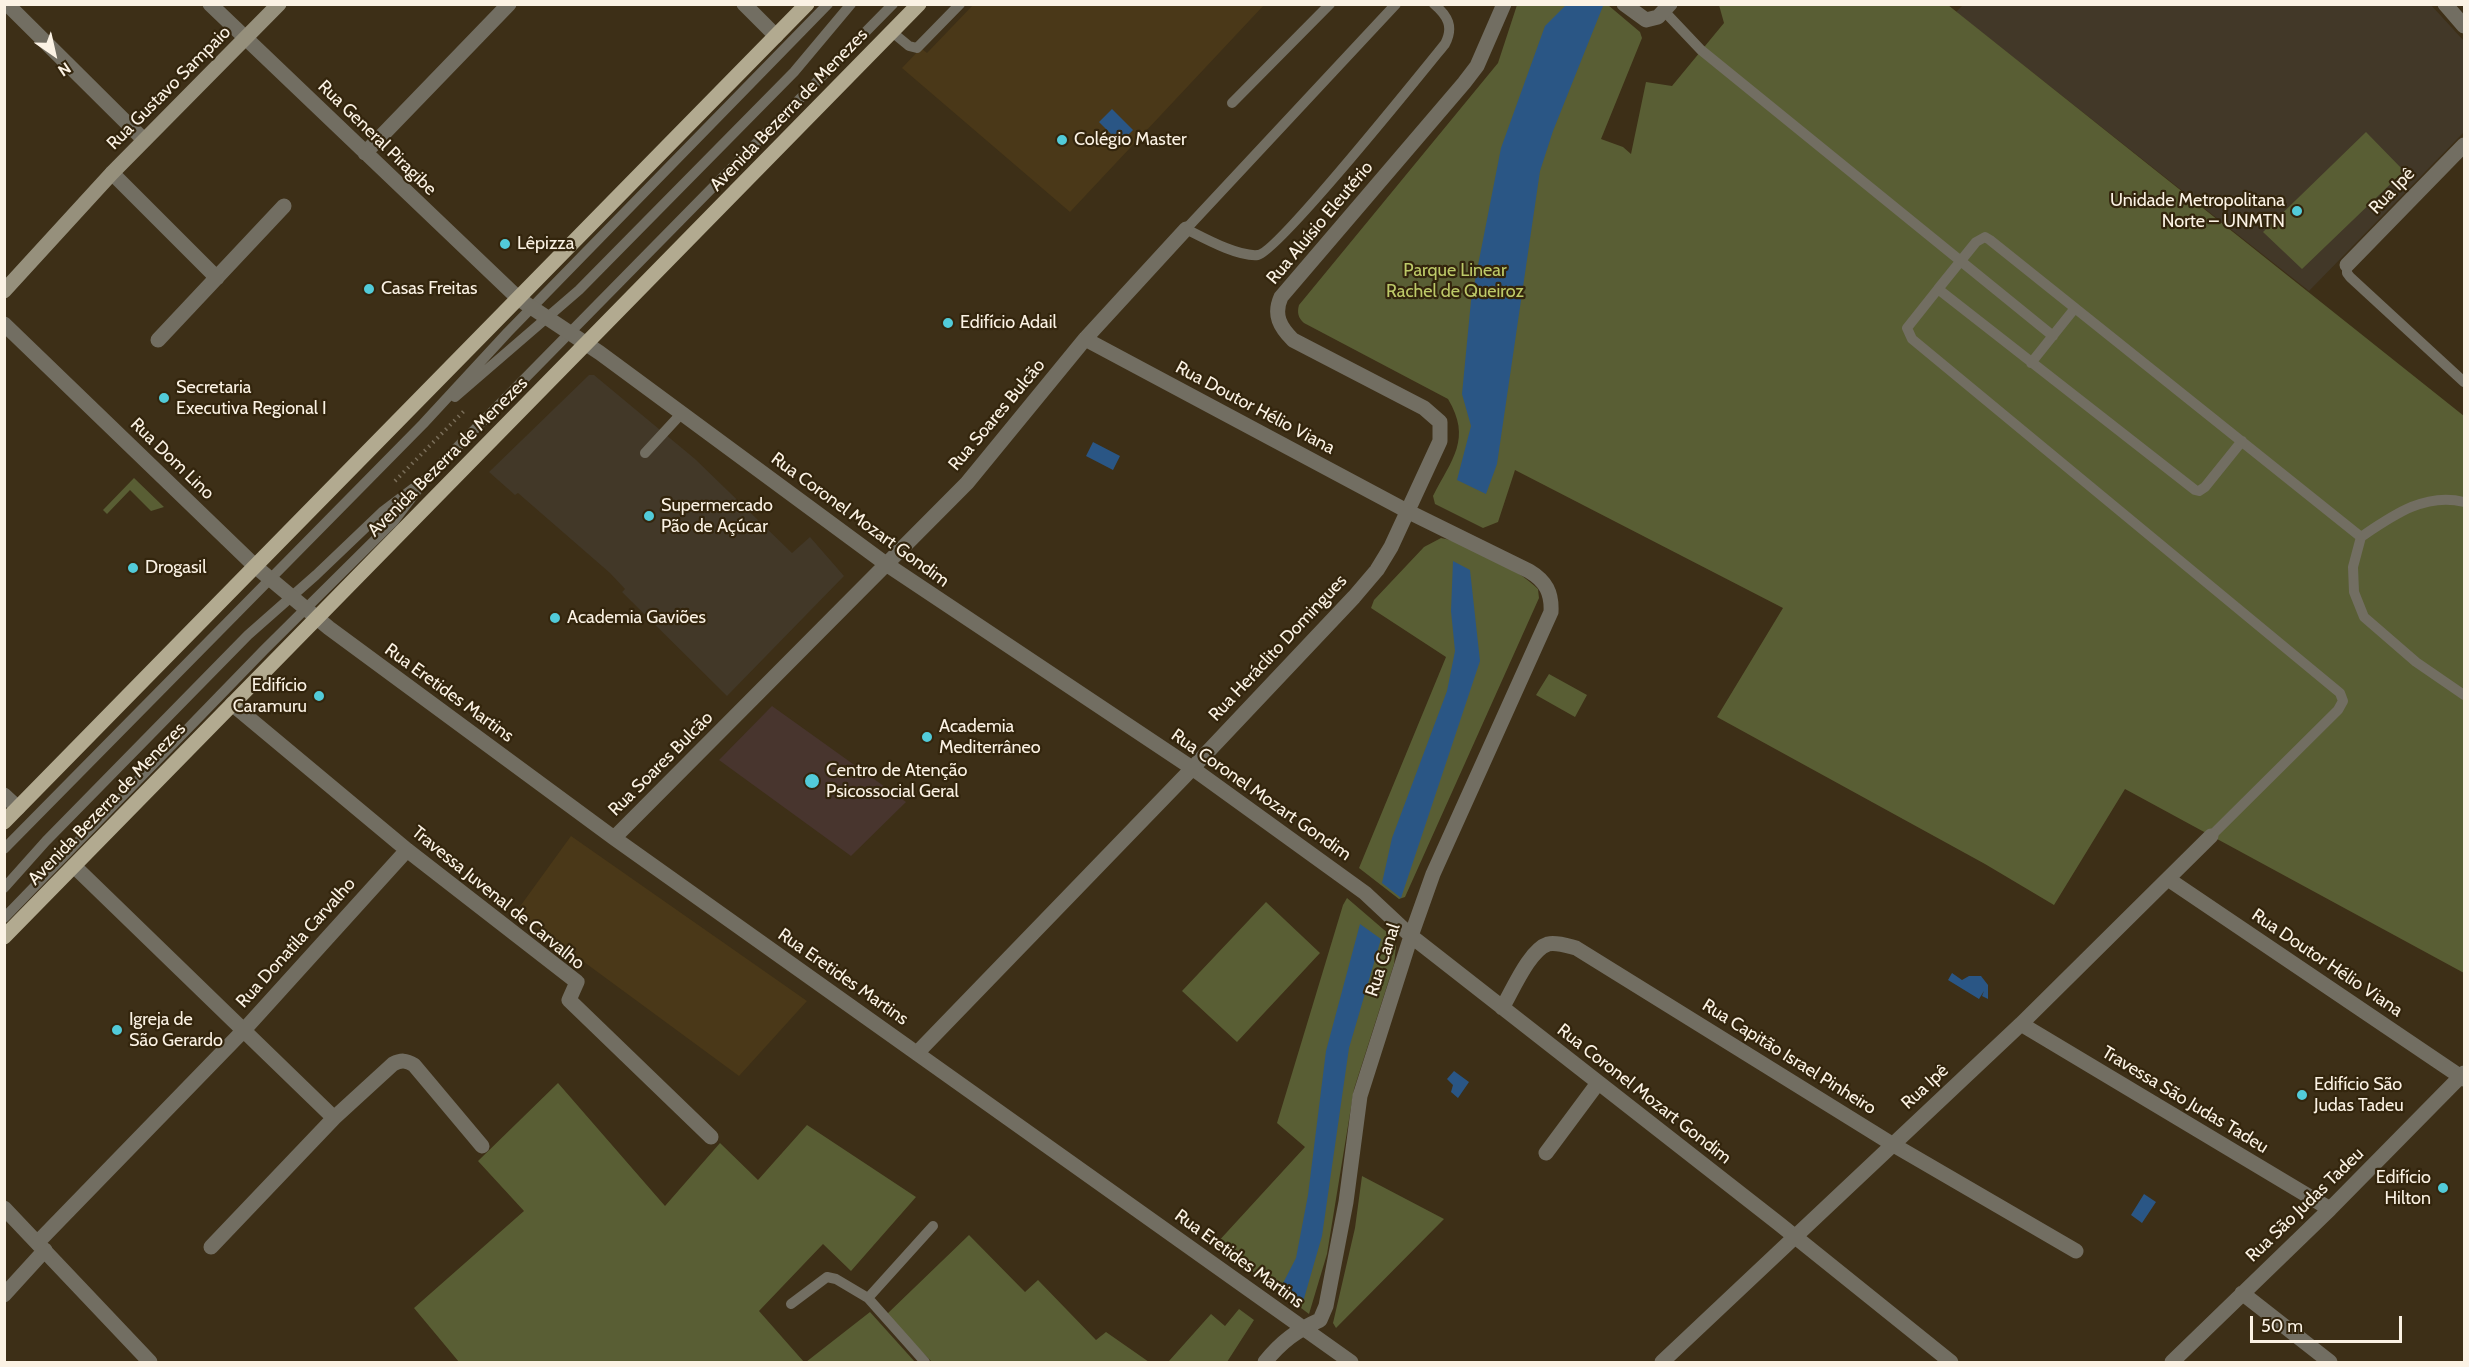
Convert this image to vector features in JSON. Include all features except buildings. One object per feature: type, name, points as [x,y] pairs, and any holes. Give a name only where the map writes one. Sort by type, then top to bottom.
[{"type":"main road","name":"Avenida Bezerra de Menezes","points":[[4,822],[256,567],[525,303],[807,4]]},
{"type":"main road","name":"Avenida Bezerra de Menezes","points":[[4,937],[232,704],[311,613],[587,344],[919,4]]},
{"type":"street","points":[[7,4],[144,140]]},
{"type":"street","name":"Rua General Piragibe","points":[[210,4],[525,303]]},
{"type":"street","name":"Rua Gustavo Sampaio","points":[[4,291],[112,173],[279,4]]},
{"type":"street","points":[[365,153],[509,4]]},
{"type":"street","points":[[744,4],[776,36]]},
{"type":"street","name":"Rua Aluísio Eleutério","points":[[1407,511],[1440,441],[1440,422],[1424,408],[1293,340],[1279,324],[1278,305],[1281,297],[1477,66],[1504,4]]},
{"type":"street","points":[[1624,4],[1646,20],[1652,20],[1667,8]]},
{"type":"street","points":[[2445,4],[2464,26]]},
{"type":"street","name":"Rua Ipê","points":[[2347,265],[2464,145]]},
{"type":"street","name":"Rua Gustavo Sampaio","points":[[112,173],[217,278]]},
{"type":"street","points":[[158,340],[284,206]]},
{"type":"street","name":"Rua Soares Bulcão","points":[[614,838],[970,480],[1085,339],[1186,229]]},
{"type":"street","name":"Rua Coronel Mozart Gondim","points":[[525,303],[587,344],[886,564],[1192,768],[1365,893],[1411,936],[1951,1362]]},
{"type":"street","name":"Rua Dom Lino","points":[[4,324],[256,567],[311,613]]},
{"type":"street","name":"Rua Doutor Hélio Viana","points":[[1085,339],[1407,511]]},
{"type":"street","name":"Rua Canal","points":[[1265,1362],[1286,1339],[1301,1328],[1320,1320],[1326,1305],[1348,1192],[1360,1096],[1411,936],[1433,874],[1551,612],[1552,600],[1544,581],[1529,571],[1407,511]]},
{"type":"street","name":"Rua Heráclito Domingues","points":[[917,1053],[1192,768],[1377,570],[1407,511]]},
{"type":"street","name":"Rua Eretides Martins","points":[[311,613],[614,838],[1351,1362]]},
{"type":"street","name":"Travessa Juvenal de Carvalho","points":[[232,704],[407,850],[577,982],[569,1000],[711,1137]]},
{"type":"street","points":[[4,795],[18,808]]},
{"type":"street","name":"Rua Ipê","points":[[1662,1362],[2021,1024],[2211,837]]},
{"type":"street","name":"Rua Donatila Carvalho","points":[[4,1295],[41,1246],[244,1030],[407,850]]},
{"type":"street","points":[[74,866],[334,1118]]},
{"type":"street","name":"Rua Doutor Hélio Viana","points":[[2168,879],[2463,1077]]},
{"type":"street","name":"Rua Capitão Israel Pinheiro","points":[[1502,1008],[1538,951],[1548,944],[1561,944],[1576,948],[1893,1144],[2076,1251]]},
{"type":"street","name":"Travessa São Judas Tadeu","points":[[2021,1024],[2330,1209]]},
{"type":"street","points":[[211,1247],[334,1118],[393,1064],[400,1061],[407,1061],[414,1065],[482,1146]]},
{"type":"street","name":"Rua São Judas Tadeu","points":[[2172,1362],[2463,1077]]},
{"type":"street","points":[[1546,1153],[1598,1083]]},
{"type":"street","points":[[4,1208],[150,1362]]},
{"type":"street","points":[[2242,1293],[2330,1362]]},
{"type":"lane","name":"Avenida Bezerra de Menezes","points":[[4,849],[423,424],[525,303],[828,4]]},
{"type":"lane","name":"Avenida Bezerra de Menezes","points":[[423,424],[585,284],[794,72],[851,4]]},
{"type":"lane","name":"Avenida Bezerra de Menezes","points":[[4,918],[311,613],[394,521],[425,480],[893,4]]},
{"type":"lane","points":[[892,32],[917,48],[960,4]]},
{"type":"lane","points":[[1232,103],[1330,4]]},
{"type":"lane","name":"Rua Soares Bulcão","points":[[1186,229],[1396,4]]},
{"type":"lane","points":[[1186,229],[1232,249],[1257,255],[1272,248],[1445,44],[1450,34],[1448,18],[1434,4]]},
{"type":"lane","points":[[1667,8],[1701,50],[2053,336]]},
{"type":"lane","points":[[2211,837],[2338,710],[2343,701],[2340,693],[1912,339],[1907,328],[1976,242],[1985,237],[2361,537]]},
{"type":"lane","points":[[2347,265],[2350,277],[2464,382]]},
{"type":"lane","points":[[1938,289],[2195,490],[2199,491],[2205,487],[2242,441]]},
{"type":"lane","points":[[2031,363],[2075,308]]},
{"type":"lane","points":[[645,453],[681,414]]},
{"type":"lane","name":"Avenida Bezerra de Menezes","points":[[4,888],[46,841],[249,635],[382,512],[425,480]]},
{"type":"lane","points":[[2464,502],[2457,500],[2428,502],[2401,510],[2361,537],[2353,567],[2354,592],[2364,617],[2415,662],[2464,695]]},
{"type":"lane","points":[[868,1298],[933,1226]]},
{"type":"lane","points":[[791,1304],[827,1277],[836,1279],[868,1298],[925,1362]]},
{"type":"path","name":"Avenida Bezerra de Menezes","points":[[391,485],[465,409]]},
{"type":"shaded area","name":"Unidade Metropolitana Norte – UNMTN","points":[[1964,4],[2431,5],[2464,41],[2464,132],[2309,291],[1956,12]]},
{"type":"shaded area","name":"Colégio Master","points":[[973,5],[1264,5],[1070,212],[902,68],[921,48],[927,53]]},
{"type":"shaded area","name":"Supermercado Pão de Açúcar","points":[[589,375],[594,375],[695,459],[792,553],[810,537],[844,576],[727,696],[622,592],[625,589],[610,573],[518,493],[515,495],[489,472]]},
{"type":"shaded area","name":"Centro de Atenção Psicossocial Geral","points":[[772,706],[906,802],[851,856],[719,760]]},
{"type":"shaded area","points":[[571,836],[807,1001],[739,1076],[516,912]]},
{"type":"green space","name":"Parque Linear Rachel de Queiroz","points":[[1517,5],[1608,5],[1640,32],[1642,38],[1601,139],[1623,147],[1631,154],[1646,82],[1672,86],[1724,23],[1719,5],[1948,5],[2464,416],[2464,973],[2125,789],[2054,905],[1985,864],[1717,717],[1783,608],[1515,470],[1498,522],[1483,528],[1435,504],[1433,496],[1457,449],[1459,438],[1455,413],[1448,399],[1304,323],[1299,317],[1298,308],[1498,63]]},
{"type":"green space","points":[[2366,132],[2404,171],[2302,269],[2263,232]]},
{"type":"green space","points":[[134,478],[164,507],[151,511],[130,490],[107,514],[103,510]]},
{"type":"green space","points":[[1441,538],[1480,551],[1506,565],[1538,589],[1539,598],[1405,897],[1399,899],[1359,868],[1446,657],[1371,608],[1374,600],[1424,547]]},
{"type":"green space","points":[[1549,674],[1587,695],[1575,717],[1536,695]]},
{"type":"green space","points":[[1347,898],[1390,935],[1396,946],[1394,964],[1354,1089],[1327,1254],[1309,1314],[1216,1244],[1305,1147],[1277,1123]]},
{"type":"green space","points":[[1266,902],[1320,953],[1237,1042],[1182,991]]},
{"type":"green space","points":[[558,1083],[665,1206],[720,1143],[758,1180],[807,1125],[916,1197],[851,1271],[823,1244],[759,1311],[804,1362],[459,1362],[414,1308],[524,1211],[478,1161]]},
{"type":"green space","points":[[1362,1176],[1444,1219],[1336,1328],[1333,1323],[1355,1228]]},
{"type":"green space","points":[[969,1235],[1025,1292],[1038,1280],[1096,1340],[1106,1332],[1149,1362],[932,1362],[886,1315]]},
{"type":"green space","points":[[1239,1309],[1254,1320],[1227,1362],[1169,1361],[1211,1314],[1225,1326]]},
{"type":"green space","points":[[870,1312],[915,1362],[806,1362]]},
{"type":"water","points":[[1566,5],[1603,6],[1553,131],[1540,171],[1497,464],[1486,494],[1457,480],[1471,426],[1462,394],[1471,301],[1501,148],[1545,26]]},
{"type":"water","points":[[1112,109],[1133,130],[1120,143],[1099,122]]},
{"type":"water","points":[[1093,442],[1120,456],[1113,470],[1086,456]]},
{"type":"water","points":[[1453,561],[1470,570],[1480,661],[1401,898],[1382,883],[1392,838],[1447,691],[1455,651],[1451,611]]},
{"type":"water","points":[[1360,924],[1381,939],[1349,1048],[1322,1236],[1303,1302],[1281,1287],[1296,1258],[1308,1195],[1326,1051]]},
{"type":"water","points":[[1952,973],[1962,980],[1969,976],[1981,976],[1988,985],[1988,999],[1982,996],[1984,991],[1979,999],[1948,980]]},
{"type":"water","points":[[1454,1071],[1469,1082],[1458,1098],[1451,1092],[1453,1085],[1447,1079]]},
{"type":"water","points":[[2144,1194],[2156,1202],[2142,1223],[2131,1215]]},
{"type":"place","name":"Colégio Master","points":[[1062,140]]},
{"type":"place","name":"Unidade Metropolitana Norte – UNMTN","points":[[2297,211]]},
{"type":"place","name":"Lêpizza","points":[[505,244]]},
{"type":"place","name":"Casas Freitas","points":[[369,289]]},
{"type":"place","name":"Edifício Adail","points":[[948,323]]},
{"type":"place","name":"Secretaria Executiva Regional I","points":[[164,398]]},
{"type":"place","name":"Supermercado Pão de Açúcar","points":[[649,516]]},
{"type":"place","name":"Drogasil","points":[[133,568]]},
{"type":"place","name":"Academia Gaviões","points":[[555,618]]},
{"type":"place","name":"Edifício Caramuru","points":[[319,696]]},
{"type":"place","name":"Academia Mediterrâneo","points":[[927,737]]},
{"type":"place","name":"Centro de Atenção Psicossocial Geral","points":[[812,781]]},
{"type":"place","name":"Igreja de São Gerardo","points":[[117,1030]]},
{"type":"place","name":"Edifício São Judas Tadeu","points":[[2302,1095]]},
{"type":"place","name":"Edifício Hilton","points":[[2443,1188]]}]
